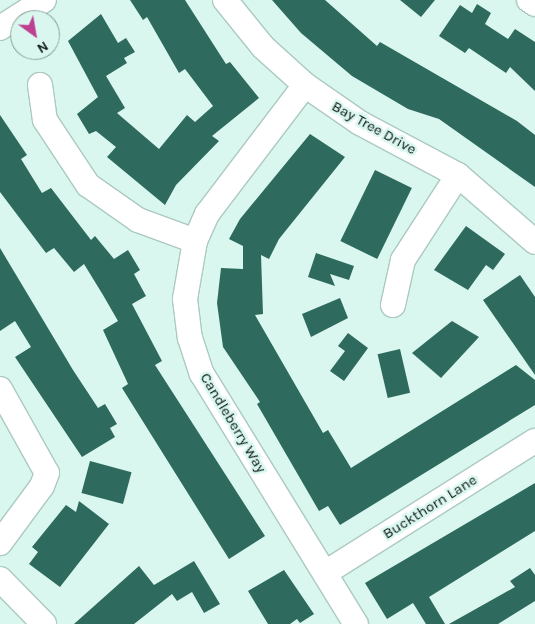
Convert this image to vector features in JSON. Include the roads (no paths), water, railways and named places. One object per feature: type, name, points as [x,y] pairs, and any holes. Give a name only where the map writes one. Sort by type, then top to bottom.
[{"type":"street","points":[[0,28],[44,0]]},
{"type":"street","name":"Bay Tree Drive","points":[[225,0],[264,47],[305,85],[360,123],[458,175],[535,242]]},
{"type":"street","points":[[529,0],[535,4]]},
{"type":"street","points":[[40,85],[45,120],[88,185],[138,220],[196,241]]},
{"type":"street","name":"Candleberry Way","points":[[305,85],[222,190],[196,241],[185,299],[190,338],[202,374],[356,624]]},
{"type":"street","points":[[392,305],[403,260],[458,175]]},
{"type":"street","points":[[0,390],[47,473],[42,486],[0,543]]},
{"type":"street","name":"Buckthorn Lane","points":[[325,573],[535,441]]},
{"type":"street","points":[[0,579],[44,624]]}]
